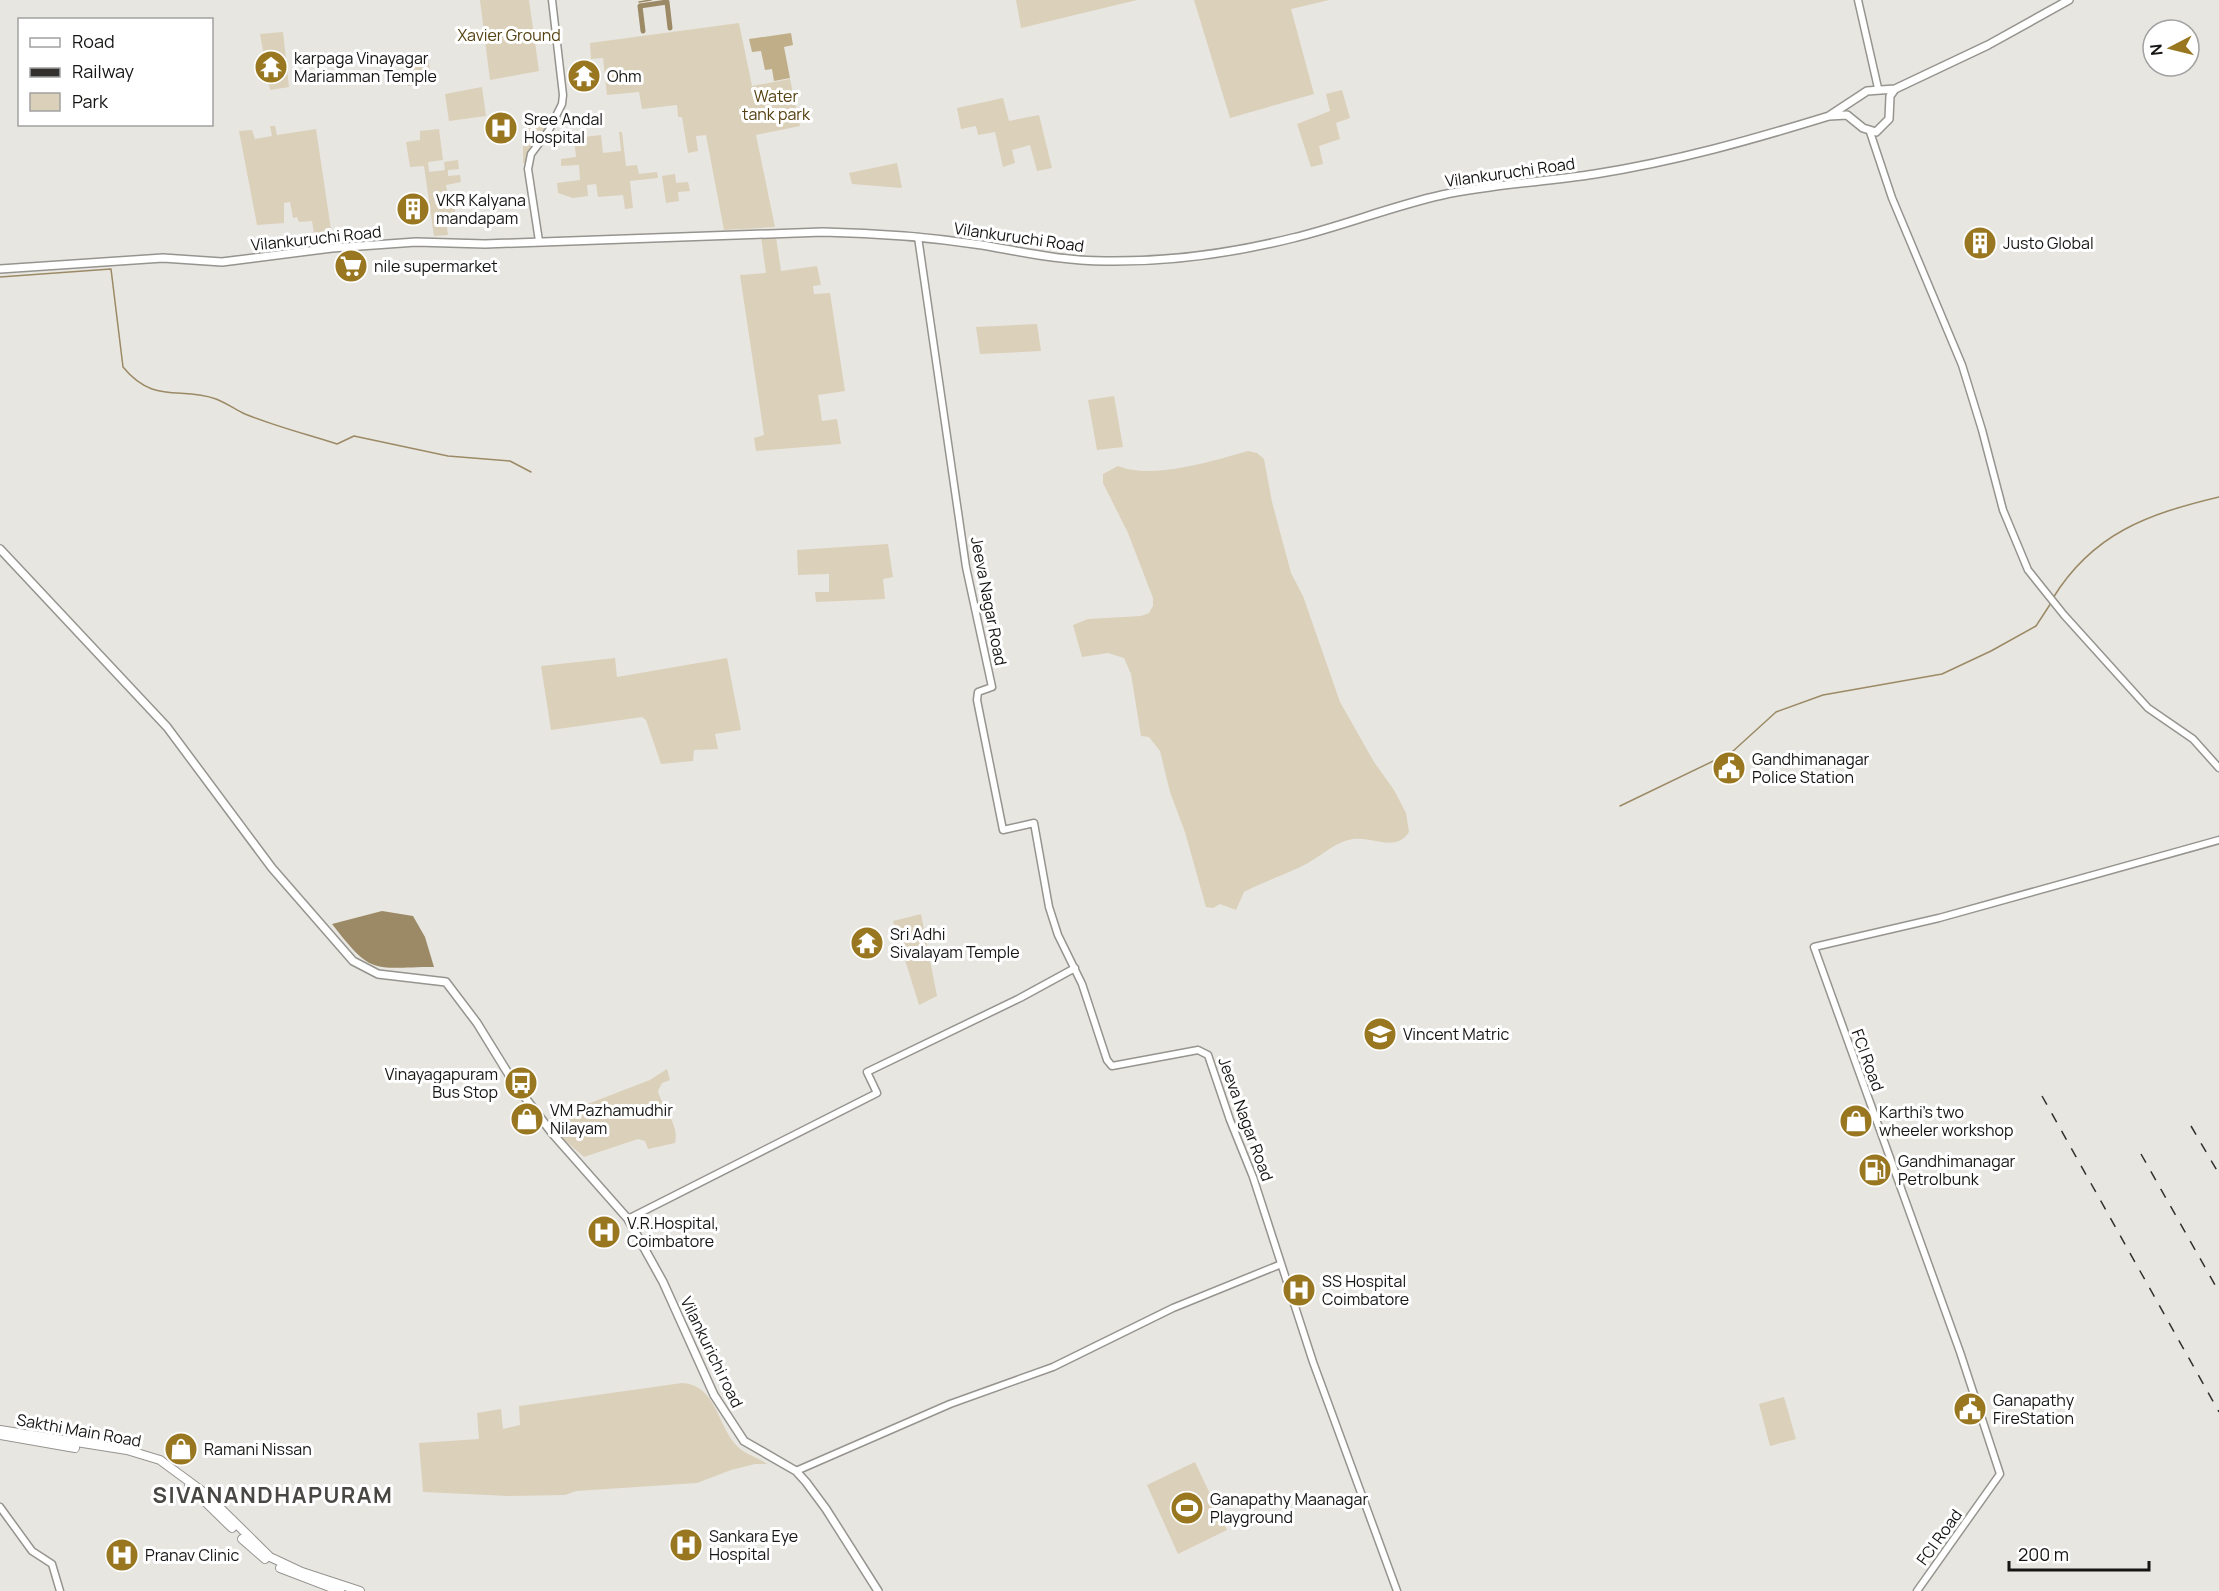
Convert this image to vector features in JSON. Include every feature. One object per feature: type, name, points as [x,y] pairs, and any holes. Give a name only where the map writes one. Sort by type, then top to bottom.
[{"type":"highway","name":"Sakthi Main Road","points":[[0,1430],[127,1450],[160,1460],[191,1481],[270,1557],[302,1572],[360,1591]]},
{"type":"highway","points":[[0,1436],[38,1444],[127,1455],[159,1465],[188,1485],[261,1557],[294,1575],[340,1591]]},
{"type":"main road","points":[[1830,116],[1852,98],[1878,88],[1895,89],[1988,45],[2069,0]]},
{"type":"main road","points":[[1830,116],[1846,115],[1870,132],[1876,132],[1888,119],[1890,96],[1895,89]]},
{"type":"main road","name":"Vilankuruchi Road","points":[[0,269],[163,258],[222,262],[408,243],[823,232],[918,237],[1064,259],[1105,261],[1169,259],[1294,238],[1439,195],[1559,180],[1723,149],[1830,116]]},
{"type":"main road","name":"Vilankurichi road","points":[[0,549],[167,727],[272,868],[353,961],[378,974],[446,982],[477,1023],[514,1083],[552,1132],[628,1220],[663,1282],[714,1395],[744,1441],[796,1472],[826,1509],[878,1591]]},
{"type":"street","points":[[539,241],[528,168],[531,154],[549,130],[562,104],[563,94],[552,0]]},
{"type":"street","points":[[1858,0],[1878,88]]},
{"type":"street","points":[[1870,132],[1892,198],[1962,365],[2003,510],[2021,558],[2033,580],[2148,708],[2193,739],[2219,768]]},
{"type":"street","name":"Jeeva Nagar Road","points":[[918,237],[966,567],[992,687],[978,692],[978,700],[1003,830],[1034,823],[1049,907],[1058,935],[1075,968],[1107,1060],[1112,1066],[1198,1050],[1208,1054],[1230,1120],[1253,1177],[1280,1264],[1397,1591]]},
{"type":"street","name":"FCI Road","points":[[1917,1591],[2000,1474],[1960,1352],[1814,947],[1939,918],[2219,840]]},
{"type":"street","points":[[628,1220],[877,1093],[867,1071],[1020,998],[1075,968]]},
{"type":"street","points":[[796,1472],[950,1404],[1053,1367],[1173,1308],[1280,1264]]},
{"type":"street","points":[[0,1506],[32,1551],[52,1564],[60,1591]]},
{"type":"green space","name":"Xavier Ground","points":[[480,0],[529,0],[539,71],[490,80]]},
{"type":"green space","points":[[1016,0],[1137,0],[1021,28]]},
{"type":"green space","points":[[1194,0],[1329,0],[1291,9],[1314,94],[1230,118]]},
{"type":"green space","name":"Water tank park","points":[[739,23],[752,86],[790,79],[800,126],[756,135],[775,227],[724,230],[706,135],[696,136],[698,151],[688,153],[682,117],[678,117],[677,105],[642,109],[639,92],[607,95],[603,58],[591,59],[590,43]]},
{"type":"green space","points":[[283,32],[289,87],[270,90],[260,34]]},
{"type":"green space","points":[[428,56],[431,82],[408,86],[405,60]]},
{"type":"green space","points":[[482,87],[486,116],[449,121],[445,94]]},
{"type":"green space","points":[[1342,90],[1350,118],[1336,123],[1340,139],[1319,146],[1323,164],[1311,167],[1297,124],[1330,111],[1326,94]]},
{"type":"green space","points":[[1003,98],[1009,121],[1039,115],[1052,168],[1037,171],[1030,145],[1012,150],[1015,163],[1003,167],[995,132],[978,135],[976,126],[961,129],[957,108]]},
{"type":"green space","points":[[549,125],[527,163],[523,163],[523,129]]},
{"type":"green space","points":[[270,126],[275,126],[277,135],[316,129],[333,243],[316,245],[312,221],[299,222],[297,217],[293,218],[290,202],[284,203],[284,223],[257,225],[239,131],[252,130],[255,139],[272,136]]},
{"type":"green space","points":[[439,129],[443,160],[428,162],[429,172],[445,170],[444,162],[458,160],[459,169],[448,170],[448,176],[460,175],[461,182],[446,185],[447,191],[434,193],[435,204],[454,203],[456,219],[446,221],[448,235],[434,236],[424,166],[410,167],[406,142],[420,140],[420,131]]},
{"type":"green space","points":[[619,132],[622,132],[626,166],[637,165],[639,174],[657,172],[658,178],[630,181],[633,208],[625,209],[623,195],[598,197],[596,184],[587,185],[588,196],[573,198],[558,193],[557,183],[580,180],[579,165],[561,166],[561,159],[576,157],[574,138],[601,135],[603,153],[621,151]]},
{"type":"green space","points":[[897,163],[902,188],[852,184],[849,173]]},
{"type":"green space","points":[[675,174],[676,183],[688,182],[690,191],[678,192],[679,201],[666,203],[662,176]]},
{"type":"green space","points":[[761,237],[776,237],[781,271],[817,266],[821,285],[813,286],[814,294],[830,293],[845,391],[818,395],[822,421],[837,419],[841,444],[756,451],[754,438],[764,435],[740,275],[766,273]]},
{"type":"green space","points":[[1037,324],[1041,351],[980,354],[976,327]]},
{"type":"green space","points":[[1114,396],[1123,447],[1097,450],[1088,400]]},
{"type":"green space","points":[[1248,451],[1257,453],[1264,459],[1272,502],[1291,573],[1303,596],[1340,702],[1374,762],[1394,790],[1406,813],[1409,832],[1397,842],[1391,843],[1361,839],[1341,842],[1308,863],[1244,892],[1236,910],[1220,904],[1213,908],[1206,907],[1185,832],[1170,792],[1160,751],[1149,737],[1141,736],[1131,674],[1124,658],[1108,653],[1082,657],[1073,625],[1088,619],[1141,616],[1149,613],[1153,606],[1153,598],[1128,533],[1103,483],[1103,474],[1118,466],[1148,471],[1183,468]]},
{"type":"green space","points":[[888,544],[893,577],[883,579],[885,599],[816,602],[815,592],[829,592],[829,574],[798,575],[797,550]]},
{"type":"green space","points":[[615,658],[617,677],[727,658],[741,730],[715,734],[718,749],[694,750],[693,761],[661,764],[646,720],[642,717],[551,730],[541,666]]},
{"type":"green space","points":[[921,914],[937,996],[919,1005],[893,921]]},
{"type":"green space","points":[[667,1069],[670,1080],[662,1083],[658,1091],[675,1129],[675,1143],[648,1149],[645,1141],[638,1139],[584,1157],[560,1136],[559,1132],[577,1108],[650,1080]]},
{"type":"green space","points":[[682,1383],[703,1391],[738,1447],[767,1464],[755,1464],[731,1470],[697,1483],[576,1491],[565,1495],[509,1496],[423,1492],[419,1443],[479,1439],[477,1413],[501,1409],[503,1429],[520,1425],[519,1406]]},
{"type":"green space","points":[[1784,1397],[1796,1439],[1770,1446],[1759,1404]]},
{"type":"green space","name":"Ganapathy Maanagar Playground","points":[[1195,1462],[1227,1530],[1178,1554],[1147,1485]]},
{"type":"shaded area","points":[[791,33],[793,45],[784,47],[790,78],[774,81],[772,69],[765,70],[761,51],[752,52],[749,39]]},
{"type":"shaded area","points":[[382,911],[413,916],[425,937],[434,967],[398,968],[375,965],[357,953],[332,924]]},
{"type":"waterway","points":[[639,2],[651,0]]},
{"type":"waterway","points":[[643,31],[640,6],[667,2],[670,28]]},
{"type":"waterway","points":[[0,277],[111,269],[123,367],[134,379],[146,386],[168,392],[203,395],[245,414],[337,444],[354,436],[448,456],[510,461],[531,472]]},
{"type":"waterway","points":[[2053,598],[2086,557],[2104,542],[2146,519],[2219,497]]},
{"type":"waterway","points":[[1620,806],[1732,752],[1776,712],[1823,695],[1942,674],[1991,651],[2036,626],[2051,603]]},
{"type":"railway","points":[[2042,1096],[2219,1412]]},
{"type":"railway","points":[[2191,1126],[2219,1174]]},
{"type":"railway","points":[[2141,1154],[2219,1292]]},
{"type":"place","name":"karpaga Vinayagar Mariamman Temple","points":[[271,67]]},
{"type":"place","name":"Ohm","points":[[584,76]]},
{"type":"place","name":"Sree Andal Hospital","points":[[501,128]]},
{"type":"place","name":"VKR Kalyana mandapam","points":[[413,209]]},
{"type":"place","name":"Justo Global","points":[[1980,243]]},
{"type":"place","name":"nile supermarket","points":[[351,266]]},
{"type":"place","name":"Gandhimanagar Police Station","points":[[1729,768]]},
{"type":"place","name":"Sri Adhi Sivalayam Temple","points":[[867,943]]},
{"type":"place","name":"Vincent Matric","points":[[1380,1034]]},
{"type":"place","name":"Vinayagapuram Bus Stop","points":[[521,1083]]},
{"type":"place","name":"VM Pazhamudhir Nilayam","points":[[527,1119]]},
{"type":"place","name":"Karthi's two wheeler workshop","points":[[1856,1121]]},
{"type":"place","name":"Gandhimanagar Petrolbunk","points":[[1875,1170]]},
{"type":"place","name":"V.R.Hospital, Coimbatore","points":[[604,1232]]},
{"type":"place","name":"SS Hospital Coimbatore","points":[[1299,1290]]},
{"type":"place","name":"Ganapathy FireStation","points":[[1970,1409]]},
{"type":"place","name":"Ramani Nissan","points":[[181,1449]]},
{"type":"place","name":"Ganapathy Maanagar Playground","points":[[1187,1508]]},
{"type":"place","name":"Sankara Eye Hospital","points":[[686,1545]]},
{"type":"place","name":"Pranav Clinic","points":[[122,1555]]},
{"type":"district","name":"SIVANANDHAPURAM","points":[[273,1495]]}]
